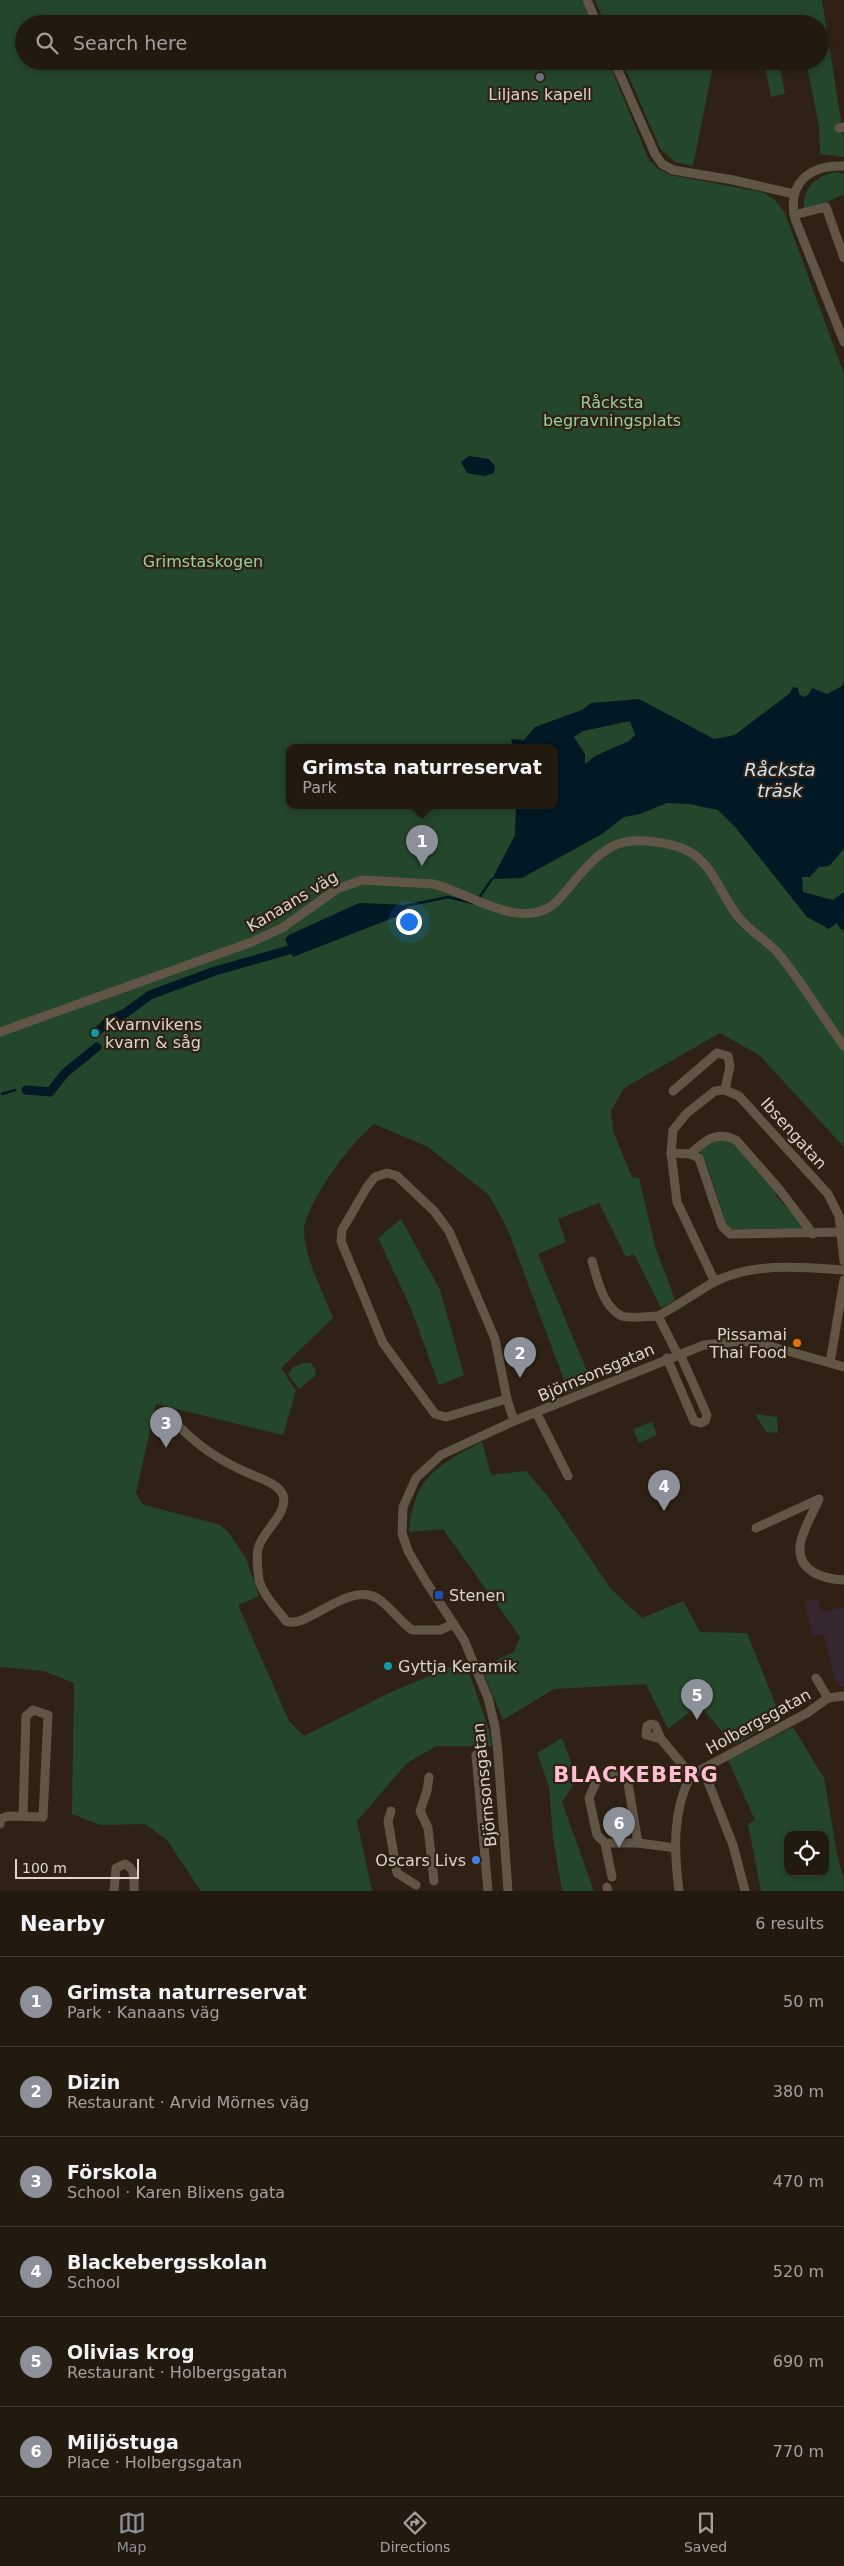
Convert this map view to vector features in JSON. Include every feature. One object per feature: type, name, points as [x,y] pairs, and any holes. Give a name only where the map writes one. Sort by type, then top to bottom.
[{"type":"street","points":[[587,0],[593,15]]},
{"type":"street","points":[[618,70],[655,154],[662,164],[673,170],[733,180],[794,194]]},
{"type":"street","points":[[844,166],[823,167],[811,173],[795,188],[792,206],[794,216],[844,342]]},
{"type":"street","points":[[794,216],[826,207],[844,258]]},
{"type":"street","name":"Kanaans väg","points":[[0,1032],[252,942],[282,928],[337,888],[362,880],[432,884],[479,902],[521,914],[542,911],[555,904],[595,860],[613,846],[635,840],[658,842],[690,852],[701,861],[737,916],[779,954],[844,1046]]},
{"type":"street","points":[[673,1091],[717,1053],[728,1056],[730,1066],[725,1090],[715,1091],[687,1113],[673,1130],[672,1153],[678,1202],[715,1282]]},
{"type":"street","name":"Ibsengatan","points":[[725,1090],[739,1096],[748,1104],[822,1187],[839,1216],[844,1261]]},
{"type":"street","points":[[690,1154],[711,1136],[728,1136],[736,1140],[779,1189],[813,1234]]},
{"type":"street","points":[[672,1153],[690,1154],[699,1158],[722,1226],[730,1234],[842,1232]]},
{"type":"street","points":[[507,1399],[440,1417],[435,1414],[383,1343],[341,1241],[342,1230],[375,1177],[386,1173],[397,1176],[434,1211],[449,1231],[495,1339],[507,1399],[514,1421]]},
{"type":"street","points":[[592,1261],[602,1293],[616,1312],[623,1316],[658,1316],[715,1282],[765,1268],[810,1267],[844,1270]]},
{"type":"street","points":[[830,1363],[844,1280]]},
{"type":"street","points":[[658,1316],[679,1355]]},
{"type":"street","name":"Björnsonsgatan","points":[[508,1891],[498,1753],[495,1727],[488,1698],[464,1640],[424,1580],[404,1542],[403,1507],[409,1489],[425,1468],[441,1455],[514,1421],[537,1414],[667,1358],[704,1345],[741,1341],[766,1345],[844,1367]]},
{"type":"street","name":"Björnsonsgatan","points":[[667,1358],[694,1421],[701,1424],[705,1421],[707,1415],[679,1355]]},
{"type":"street","name":"Björnsonsgatan","points":[[537,1414],[568,1476]]},
{"type":"street","points":[[172,1418],[194,1441],[234,1467],[267,1481],[279,1489],[283,1496],[280,1512],[262,1539],[258,1549],[260,1580],[270,1600],[286,1621],[296,1622],[338,1602],[364,1594],[376,1598],[412,1630],[440,1630],[454,1624]]},
{"type":"street","points":[[756,1528],[819,1499],[800,1546],[801,1557],[815,1574],[826,1579],[844,1580]]},
{"type":"street","name":"Holbergsgatan","points":[[816,1678],[828,1698]]},
{"type":"street","name":"Holbergsgatan","points":[[691,1775],[807,1713],[828,1698],[844,1696]]},
{"type":"street","points":[[0,1824],[0,1819],[8,1816],[43,1817],[48,1715],[33,1710],[26,1716],[23,1816]]},
{"type":"street","points":[[661,1739],[691,1775],[683,1791],[676,1816],[678,1891]]},
{"type":"street","name":"Björnsonsgatan","points":[[476,1755],[488,1891]]},
{"type":"street","name":"Holbergsgatan","points":[[703,1768],[734,1845],[745,1891]]},
{"type":"street","points":[[612,1877],[605,1843],[597,1835],[589,1798],[598,1778],[618,1775],[624,1777],[628,1783],[638,1843]]},
{"type":"street","points":[[429,1777],[427,1791],[423,1798],[420,1812],[428,1828],[434,1880]]},
{"type":"street","points":[[392,1811],[388,1820],[397,1873],[416,1885]]},
{"type":"street","points":[[605,1843],[638,1843],[676,1848]]},
{"type":"street","points":[[114,1891],[116,1868],[125,1864],[134,1873],[134,1891]]},
{"type":"shaded area","points":[[818,1599],[821,1612],[844,1607],[844,1687],[836,1684],[824,1634],[813,1636],[804,1602]]},
{"type":"green space","points":[[0,0],[582,0],[588,15],[15,15],[15,70],[612,70],[649,160],[657,168],[670,175],[762,192],[774,199],[785,213],[844,374],[844,1147],[759,1055],[720,1033],[624,1088],[611,1111],[613,1131],[632,1177],[639,1178],[655,1246],[675,1300],[661,1308],[634,1254],[626,1257],[599,1203],[558,1219],[566,1242],[538,1254],[592,1383],[569,1393],[508,1230],[489,1195],[428,1147],[374,1124],[354,1144],[330,1175],[319,1192],[305,1223],[304,1235],[308,1256],[333,1318],[281,1368],[296,1391],[283,1435],[156,1404],[136,1493],[142,1504],[220,1525],[228,1532],[246,1558],[259,1596],[238,1605],[289,1721],[304,1736],[389,1693],[465,1661],[489,1730],[492,1746],[436,1746],[407,1763],[357,1821],[372,1891],[201,1891],[167,1840],[145,1824],[100,1825],[72,1814],[74,1683],[44,1671],[0,1667]]},
{"type":"green space","points":[[595,0],[822,0],[824,15],[601,15]]},
{"type":"green space","points":[[829,45],[844,140],[844,157],[820,154],[819,126],[808,70],[829,70]]},
{"type":"green space","points":[[626,70],[712,70],[693,166],[675,162],[660,148]]},
{"type":"green space","points":[[766,70],[781,70],[785,94],[771,97]]},
{"type":"green space","points":[[836,172],[844,174],[844,194],[804,213],[805,197],[811,185],[821,177]]},
{"type":"green space","points":[[712,1139],[735,1141],[776,1191],[776,1196],[805,1228],[804,1232],[731,1229],[726,1223],[706,1162],[699,1150]]},
{"type":"green space","points":[[401,1219],[440,1290],[464,1375],[439,1385],[410,1306],[378,1238]]},
{"type":"green space","points":[[303,1363],[311,1363],[316,1375],[299,1389],[288,1374],[292,1368]]},
{"type":"green space","points":[[755,1414],[777,1417],[778,1433],[766,1432]]},
{"type":"green space","points":[[652,1422],[657,1435],[639,1443],[633,1429]]},
{"type":"green space","points":[[482,1442],[491,1475],[526,1471],[550,1499],[611,1589],[642,1618],[683,1601],[700,1632],[747,1633],[781,1718],[734,1745],[699,1705],[668,1729],[646,1684],[554,1689],[503,1720],[481,1667],[514,1652],[520,1637],[443,1529],[409,1532],[411,1514],[416,1499],[430,1475],[453,1458]]},
{"type":"green space","points":[[793,1727],[824,1778],[838,1859],[844,1880],[844,1891],[761,1891],[748,1824],[755,1820],[728,1760]]},
{"type":"green space","points":[[562,1738],[577,1779],[562,1802],[594,1891],[562,1891],[553,1837],[549,1787],[537,1753]]},
{"type":"water","points":[[469,456],[489,459],[495,466],[494,473],[484,476],[467,473],[461,462]]},
{"type":"water","name":"Råcksta träsk","points":[[844,680],[844,849],[829,866],[819,867],[810,877],[802,877],[803,892],[833,900],[844,892],[844,917],[829,929],[807,917],[736,828],[718,810],[689,804],[667,803],[640,814],[624,817],[602,834],[522,878],[492,879],[515,835],[516,809],[558,809],[558,744],[512,744],[511,739],[524,740],[535,727],[582,710],[591,703],[639,699],[714,739],[735,735],[790,693],[793,687],[798,688],[799,694],[804,697],[808,695],[812,688],[827,694],[842,686]],"holes":[[[630,721],[635,735],[629,741],[595,756],[585,764],[585,754],[574,737],[583,731]]]},
{"type":"water","points":[[359,903],[408,905],[403,914],[293,957],[285,939],[289,935]]},
{"type":"waterway","points":[[478,899],[492,879]]},
{"type":"waterway","points":[[405,906],[448,897],[473,903]]},
{"type":"waterway","points":[[840,920],[844,926]]},
{"type":"waterway","points":[[100,1029],[110,1020],[124,1014],[150,995],[215,971],[289,950]]},
{"type":"waterway","points":[[26,1090],[50,1092],[65,1073],[97,1047]]},
{"type":"waterway","points":[[2,1094],[15,1090]]},
{"type":"place","name":"Liljans kapell","points":[[540,77]]},
{"type":"place","name":"Grimsta naturreservat","points":[[422,866]]},
{"type":"place","name":"Kvarnvikens kvarn & såg","points":[[95,1033]]},
{"type":"place","name":"Pissamai Thai Food","points":[[797,1343]]},
{"type":"place","name":"Dizin","points":[[520,1378]]},
{"type":"place","name":"Förskola","points":[[166,1448]]},
{"type":"place","name":"Blackebergsskolan","points":[[664,1511]]},
{"type":"place","name":"Stenen","points":[[439,1595]]},
{"type":"place","name":"Gyttja Keramik","points":[[388,1666]]},
{"type":"place","name":"Olivias krog","points":[[697,1720]]},
{"type":"place","name":"Miljöstuga","points":[[619,1848]]},
{"type":"place","name":"Oscars Livs","points":[[476,1860]]},
{"type":"district","name":"BLACKEBERG","points":[[636,1775]]},
{"type":"park label","name":"Råcksta begravningsplats","points":[[612,411]]},
{"type":"park label","name":"Grimstaskogen","points":[[203,561]]}]
